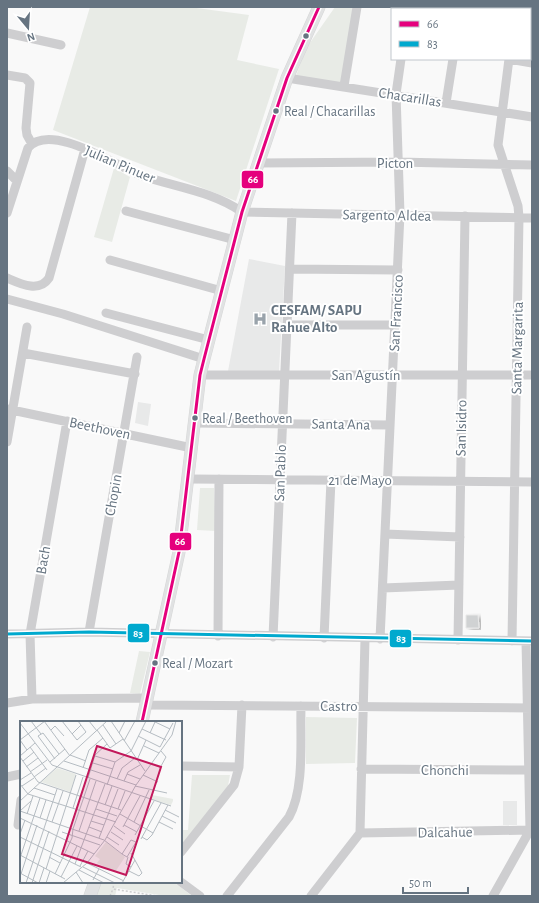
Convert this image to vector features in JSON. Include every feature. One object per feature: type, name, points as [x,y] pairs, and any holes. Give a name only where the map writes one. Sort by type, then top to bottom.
[{"type":"main road","points":[[142,721],[179,552],[200,375],[242,212],[287,78],[319,7]]},
{"type":"main road","points":[[90,896],[95,883]]},
{"type":"street","points":[[344,86],[357,7]]},
{"type":"street","points":[[7,33],[61,44]]},
{"type":"street","name":"San Francisco","points":[[380,639],[398,270],[400,214],[396,94],[401,60]]},
{"type":"street","points":[[446,103],[453,60]]},
{"type":"street","name":"Santa Margarita","points":[[509,60],[498,146],[518,206],[519,217],[512,641]]},
{"type":"street","points":[[517,60],[532,62]]},
{"type":"street","points":[[7,75],[25,78],[30,83],[26,135],[32,144],[28,148],[16,180],[7,213]]},
{"type":"street","name":"Chacarillas","points":[[287,78],[532,116]]},
{"type":"street","name":"Julian Pinuer","points":[[32,144],[41,140],[56,141],[85,149],[138,174],[219,199],[242,212]]},
{"type":"street","points":[[7,278],[35,287],[45,284],[49,278],[85,149]]},
{"type":"street","name":"Picton","points":[[259,163],[398,162],[532,165]]},
{"type":"street","points":[[7,171],[16,180]]},
{"type":"street","points":[[126,211],[235,240]]},
{"type":"street","name":"Sargento Aldea","points":[[242,212],[400,214],[532,218]]},
{"type":"street","name":"San Pablo","points":[[273,637],[292,213]]},
{"type":"street","name":"San Isidro","points":[[458,640],[465,216]]},
{"type":"street","points":[[110,260],[222,291]]},
{"type":"street","points":[[290,270],[398,270]]},
{"type":"street","points":[[7,299],[63,314],[204,359]]},
{"type":"street","points":[[106,313],[209,340]]},
{"type":"street","points":[[287,325],[395,325]]},
{"type":"street","points":[[7,442],[10,410],[28,327]]},
{"type":"street","points":[[23,353],[135,374]]},
{"type":"street","name":"Chopin","points":[[89,632],[137,357]]},
{"type":"street","name":"San Agustín","points":[[200,375],[532,375]]},
{"type":"street","name":"Beethoven","points":[[10,410],[192,448]]},
{"type":"street","name":"Bach","points":[[32,699],[30,634],[67,421]]},
{"type":"street","name":"Santa Ana","points":[[195,423],[390,425]]},
{"type":"street","name":"21 de Mayo","points":[[188,479],[532,482]]},
{"type":"street","points":[[218,636],[219,479]]},
{"type":"street","points":[[324,638],[331,480]]},
{"type":"street","points":[[385,534],[460,537]]},
{"type":"street","points":[[383,588],[459,585]]},
{"type":"street","points":[[7,634],[89,632],[161,635],[529,641],[530,756],[528,770],[530,830],[493,896]]},
{"type":"street","points":[[311,896],[360,833],[366,638]]},
{"type":"street","name":"Castro","points":[[7,702],[32,699],[147,701],[242,706],[530,708]]},
{"type":"street","points":[[182,851],[232,790],[239,767],[242,706]]},
{"type":"street","points":[[227,896],[289,817],[295,804],[299,788],[301,706]]},
{"type":"street","points":[[182,766],[239,767]]},
{"type":"street","name":"Chonchi","points":[[361,770],[528,770]]},
{"type":"street","points":[[7,777],[20,774]]},
{"type":"street","points":[[18,825],[20,808]]},
{"type":"street","name":"Dalcahue","points":[[360,833],[530,830]]},
{"type":"street","points":[[182,883],[199,896]]},
{"type":"path","points":[[110,896],[114,883]]},
{"type":"path","points":[[113,889],[157,896]]},
{"type":"shaded area","points":[[90,7],[189,7],[249,15],[237,60],[279,69],[236,201],[53,130]]},
{"type":"shaded area","points":[[335,7],[353,7],[342,85],[295,78],[307,47]]},
{"type":"shaded area","points":[[114,168],[130,177],[112,242],[94,237]]},
{"type":"shaded area","name":"CESFAM/ SAPU Rahue Alto","points":[[249,259],[285,266],[279,371],[228,371]]},
{"type":"shaded area","points":[[138,402],[151,404],[148,426],[135,423]]},
{"type":"shaded area","points":[[200,488],[214,488],[216,531],[197,530]]},
{"type":"shaded area","points":[[139,651],[150,652],[140,694],[130,693]]},
{"type":"shaded area","points":[[306,717],[357,718],[355,763],[306,764]]},
{"type":"shaded area","points":[[192,775],[230,775],[228,786],[182,846],[182,830],[188,830]]},
{"type":"shaded area","points":[[503,801],[517,801],[517,825],[503,825]]},
{"type":"shaded area","points":[[100,883],[175,883],[192,896],[165,896],[117,888],[115,896],[94,896]]},
{"type":"building","points":[[466,615],[478,615],[479,628],[466,628]]},
{"type":"transit line","name":"66","points":[[142,721],[179,552],[200,375],[242,212],[287,78],[319,7]]},
{"type":"transit line","name":"83","points":[[7,634],[89,632],[532,641]]},
{"type":"place","name":"Real / Chacarillas","points":[[276,111]]},
{"type":"place","name":"CESFAM/ SAPU Rahue Alto","points":[[260,319]]},
{"type":"place","name":"Real / Beethoven","points":[[195,418]]},
{"type":"place","name":"Real / Mozart","points":[[155,663]]}]
